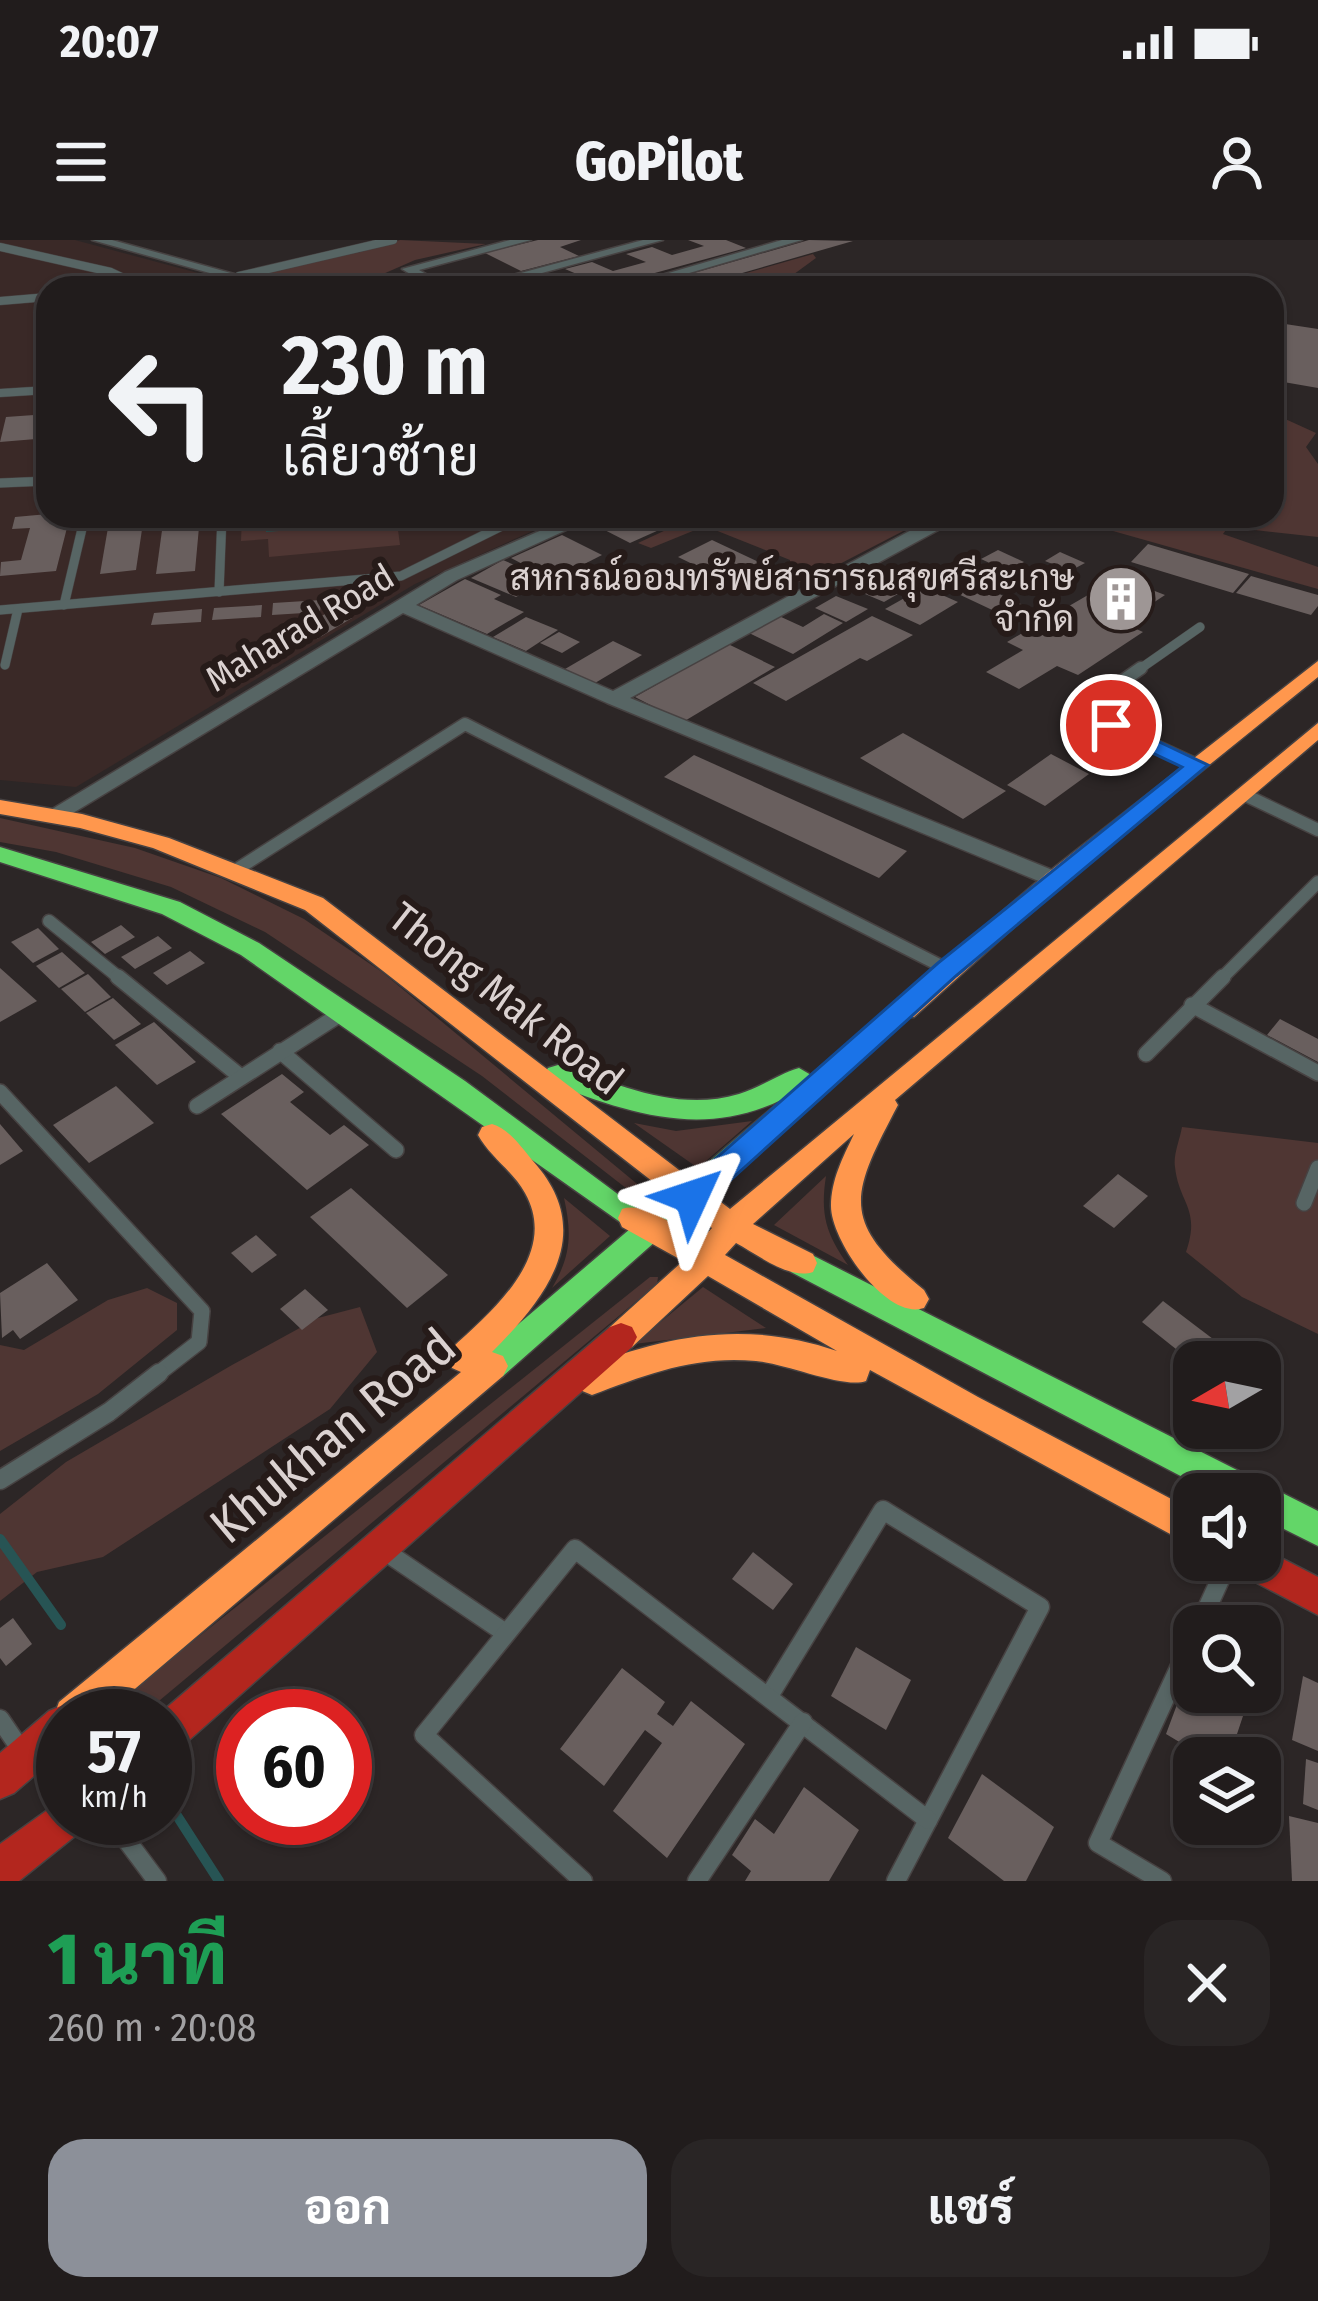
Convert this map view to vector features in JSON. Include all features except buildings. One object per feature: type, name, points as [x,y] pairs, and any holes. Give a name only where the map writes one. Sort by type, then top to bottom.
[{"type":"main road","name":"Khukhan Road","points":[[106,1689],[655,1230],[947,969],[1318,668]]},
{"type":"main road","points":[[192,1712],[679,1288],[753,1203],[1318,729]]},
{"type":"main road","name":"Thong Mak Road","points":[[0,807],[55,814],[138,835],[239,868],[314,904],[733,1226],[1209,1473]]},
{"type":"main road","points":[[0,854],[171,908],[250,949],[455,1088],[626,1214],[1173,1520]]},
{"type":"main road","points":[[513,1056],[645,1110],[720,1111],[751,1104],[794,1083],[865,1021],[919,995]]},
{"type":"main road","points":[[896,1083],[845,1177],[842,1201],[848,1227],[858,1252],[880,1276],[970,1349]]},
{"type":"main road","points":[[262,1558],[366,1443],[480,1343],[521,1298],[549,1254],[544,1200],[455,1088]]},
{"type":"main road","points":[[548,1403],[614,1369],[672,1348],[737,1341],[806,1349],[899,1392],[966,1408]]},
{"type":"main road","points":[[1281,1510],[1318,1529]]},
{"type":"main road","points":[[1281,1577],[1318,1597]]},
{"type":"main road","points":[[0,1779],[36,1748]]},
{"type":"main road","points":[[0,1870],[36,1842]]},
{"type":"street","points":[[98,240],[238,276]]},
{"type":"street","points":[[126,247],[153,240]]},
{"type":"street","points":[[421,276],[408,269],[525,240]]},
{"type":"street","points":[[518,276],[657,240]]},
{"type":"street","points":[[667,276],[796,240]]},
{"type":"street","name":"Maharad Road","points":[[55,814],[451,576],[561,528]]},
{"type":"street","points":[[614,699],[929,528]]},
{"type":"street","points":[[402,606],[614,699],[1054,879]]},
{"type":"lane","points":[[246,276],[393,240]]},
{"type":"lane","points":[[0,247],[120,276]]},
{"type":"lane","points":[[0,301],[36,298]]},
{"type":"lane","points":[[0,393],[36,391]]},
{"type":"lane","points":[[0,484],[36,482]]},
{"type":"lane","points":[[64,605],[83,528]]},
{"type":"lane","points":[[219,592],[222,528]]},
{"type":"lane","points":[[0,610],[401,576],[498,528]]},
{"type":"lane","points":[[4,665],[18,609]]},
{"type":"lane","points":[[1197,765],[1080,711],[1200,627]]},
{"type":"lane","points":[[239,868],[464,724],[947,969]]},
{"type":"lane","points":[[1244,794],[1318,830]]},
{"type":"lane","points":[[1146,1054],[1318,882]]},
{"type":"lane","points":[[50,920],[241,1077]]},
{"type":"lane","points":[[1192,1005],[1318,1073]]},
{"type":"lane","points":[[196,1106],[343,1012]]},
{"type":"lane","points":[[280,1052],[396,1150]]},
{"type":"lane","points":[[0,1092],[202,1311],[199,1342],[109,1412],[2,1476]]},
{"type":"lane","points":[[1304,1204],[1318,1168]]},
{"type":"lane","points":[[770,1696],[883,1510],[1040,1607],[896,1881]]},
{"type":"lane","points":[[584,1881],[424,1735],[575,1549],[928,1820]]},
{"type":"lane","points":[[382,1550],[504,1632]]},
{"type":"lane","points":[[1162,1881],[1098,1843],[1173,1681]]},
{"type":"lane","points":[[0,1718],[26,1757]]},
{"type":"lane","points":[[697,1881],[803,1722]]},
{"type":"lane","points":[[128,1845],[150,1878]]},
{"type":"shaded area","points":[[0,240],[75,240],[209,276],[36,276],[36,528],[539,528],[415,584],[76,787],[0,780]]},
{"type":"shaded area","points":[[400,240],[486,244],[415,260],[378,276],[268,273],[323,254],[357,253]]},
{"type":"shaded area","points":[[813,254],[816,258],[791,276],[735,276]]},
{"type":"shaded area","points":[[1284,418],[1316,433],[1306,447],[1318,464],[1318,537],[1237,528],[1284,528]]},
{"type":"shaded area","points":[[242,528],[417,528],[398,530],[400,545],[269,557],[268,539],[241,541]]},
{"type":"shaded area","points":[[670,528],[700,528],[651,548],[638,543]]},
{"type":"shaded area","points":[[710,528],[909,528],[803,583],[788,577],[790,560]]},
{"type":"shaded area","points":[[1102,528],[1227,528],[1223,534],[1318,567],[1318,589]]},
{"type":"shaded area","points":[[0,818],[135,848],[221,878],[304,919],[382,972],[642,1188],[639,1193],[631,1192],[482,1076],[265,932],[171,887],[56,852],[0,842]]},
{"type":"shaded area","points":[[752,1121],[698,1168],[634,1123],[676,1131]]},
{"type":"shaded area","points":[[1182,1127],[1318,1143],[1318,1334],[1242,1297],[1186,1252],[1190,1216],[1175,1162]]},
{"type":"shaded area","points":[[826,1176],[826,1223],[848,1265],[774,1225]]},
{"type":"shaded area","points":[[564,1198],[610,1236],[552,1288],[568,1244]]},
{"type":"shaded area","points":[[650,1277],[658,1277],[657,1284],[173,1689],[133,1689]]},
{"type":"shaded area","points":[[703,1287],[766,1328],[634,1344]]},
{"type":"shaded area","points":[[147,1288],[177,1303],[177,1330],[98,1394],[0,1451],[0,1345],[24,1350],[108,1300]]},
{"type":"shaded area","points":[[360,1307],[377,1352],[330,1409],[103,1557],[37,1572],[0,1601],[0,1514],[66,1462],[232,1365],[318,1318]]},
{"type":"water","points":[[266,528],[318,528],[266,532]]},
{"type":"waterway","points":[[0,1539],[61,1625]]},
{"type":"waterway","points":[[192,1839],[219,1881]]},
{"type":"traffic: fast","points":[[0,854],[171,908],[250,949],[455,1088],[633,1218]]},
{"type":"traffic: fast","points":[[492,1366],[905,1010]]},
{"type":"traffic: fast","points":[[558,1075],[621,1098],[679,1111],[737,1106],[799,1078]]},
{"type":"traffic: fast","points":[[802,1263],[1209,1473]]},
{"type":"traffic: fast","points":[[1281,1510],[1318,1529]]},
{"type":"traffic: slow","points":[[905,1010],[1054,879],[1318,667]]},
{"type":"traffic: slow","points":[[621,1337],[678,1288],[753,1203],[1318,729]]},
{"type":"traffic: slow","points":[[0,807],[82,821],[161,843],[314,904],[732,1227],[802,1263]]},
{"type":"traffic: slow","points":[[884,1105],[854,1165],[845,1211],[850,1232],[863,1253],[913,1299]]},
{"type":"traffic: slow","points":[[463,1358],[531,1285],[549,1240],[549,1216],[540,1192],[492,1135]]},
{"type":"traffic: slow","points":[[633,1218],[966,1408],[1173,1519]]},
{"type":"traffic: slow","points":[[592,1380],[658,1356],[722,1346],[787,1351],[854,1371]]},
{"type":"traffic: slow","points":[[105,1689],[492,1366]]},
{"type":"traffic: jam","points":[[192,1711],[621,1337]]},
{"type":"traffic: jam","points":[[1281,1577],[1318,1597]]},
{"type":"traffic: jam","points":[[0,1779],[36,1748]]},
{"type":"traffic: jam","points":[[0,1870],[36,1842]]},
{"type":"place","name":"สหกรณ์ออมทรัพย์สาธารณสุขศรีสะเกษ จำกัด","points":[[1121,599]]},
{"type":"route","points":[[692,1197],[947,969],[1197,765],[1111,725]]}]
